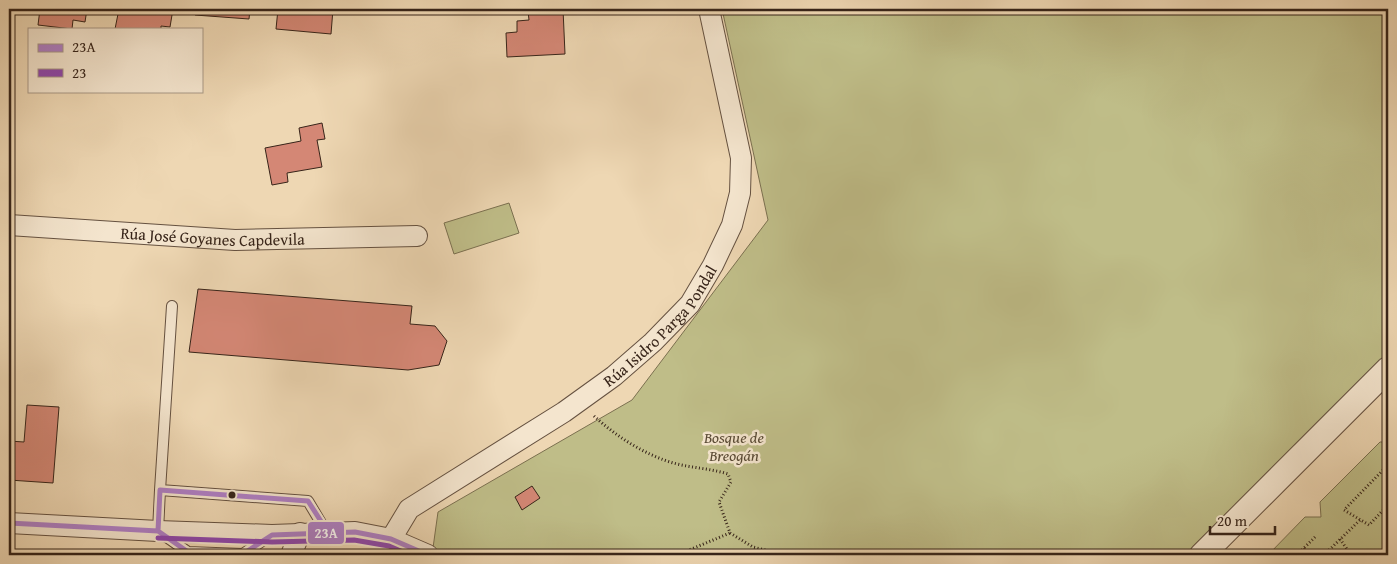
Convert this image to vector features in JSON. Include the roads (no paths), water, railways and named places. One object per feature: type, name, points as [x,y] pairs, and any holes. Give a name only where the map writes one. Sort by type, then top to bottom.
[{"type":"street","name":"Rúa Isidro Parga Pondal","points":[[391,539],[409,510],[579,402],[614,376],[653,342],[690,304],[713,265],[732,224],[740,193],[741,158],[709,9]]},
{"type":"street","name":"Rúa José Goyanes Capdevila","points":[[9,224],[235,240],[417,236]]},
{"type":"street","points":[[1202,555],[1388,369]]},
{"type":"street","points":[[9,523],[272,535],[355,532],[391,539],[428,555]]},
{"type":"street","points":[[291,555],[300,533]]},
{"type":"lane","points":[[158,531],[172,306]]},
{"type":"lane","points":[[160,490],[308,500],[327,533]]},
{"type":"park label","name":"Bosque de Breogán","points":[[734,446]]}]
